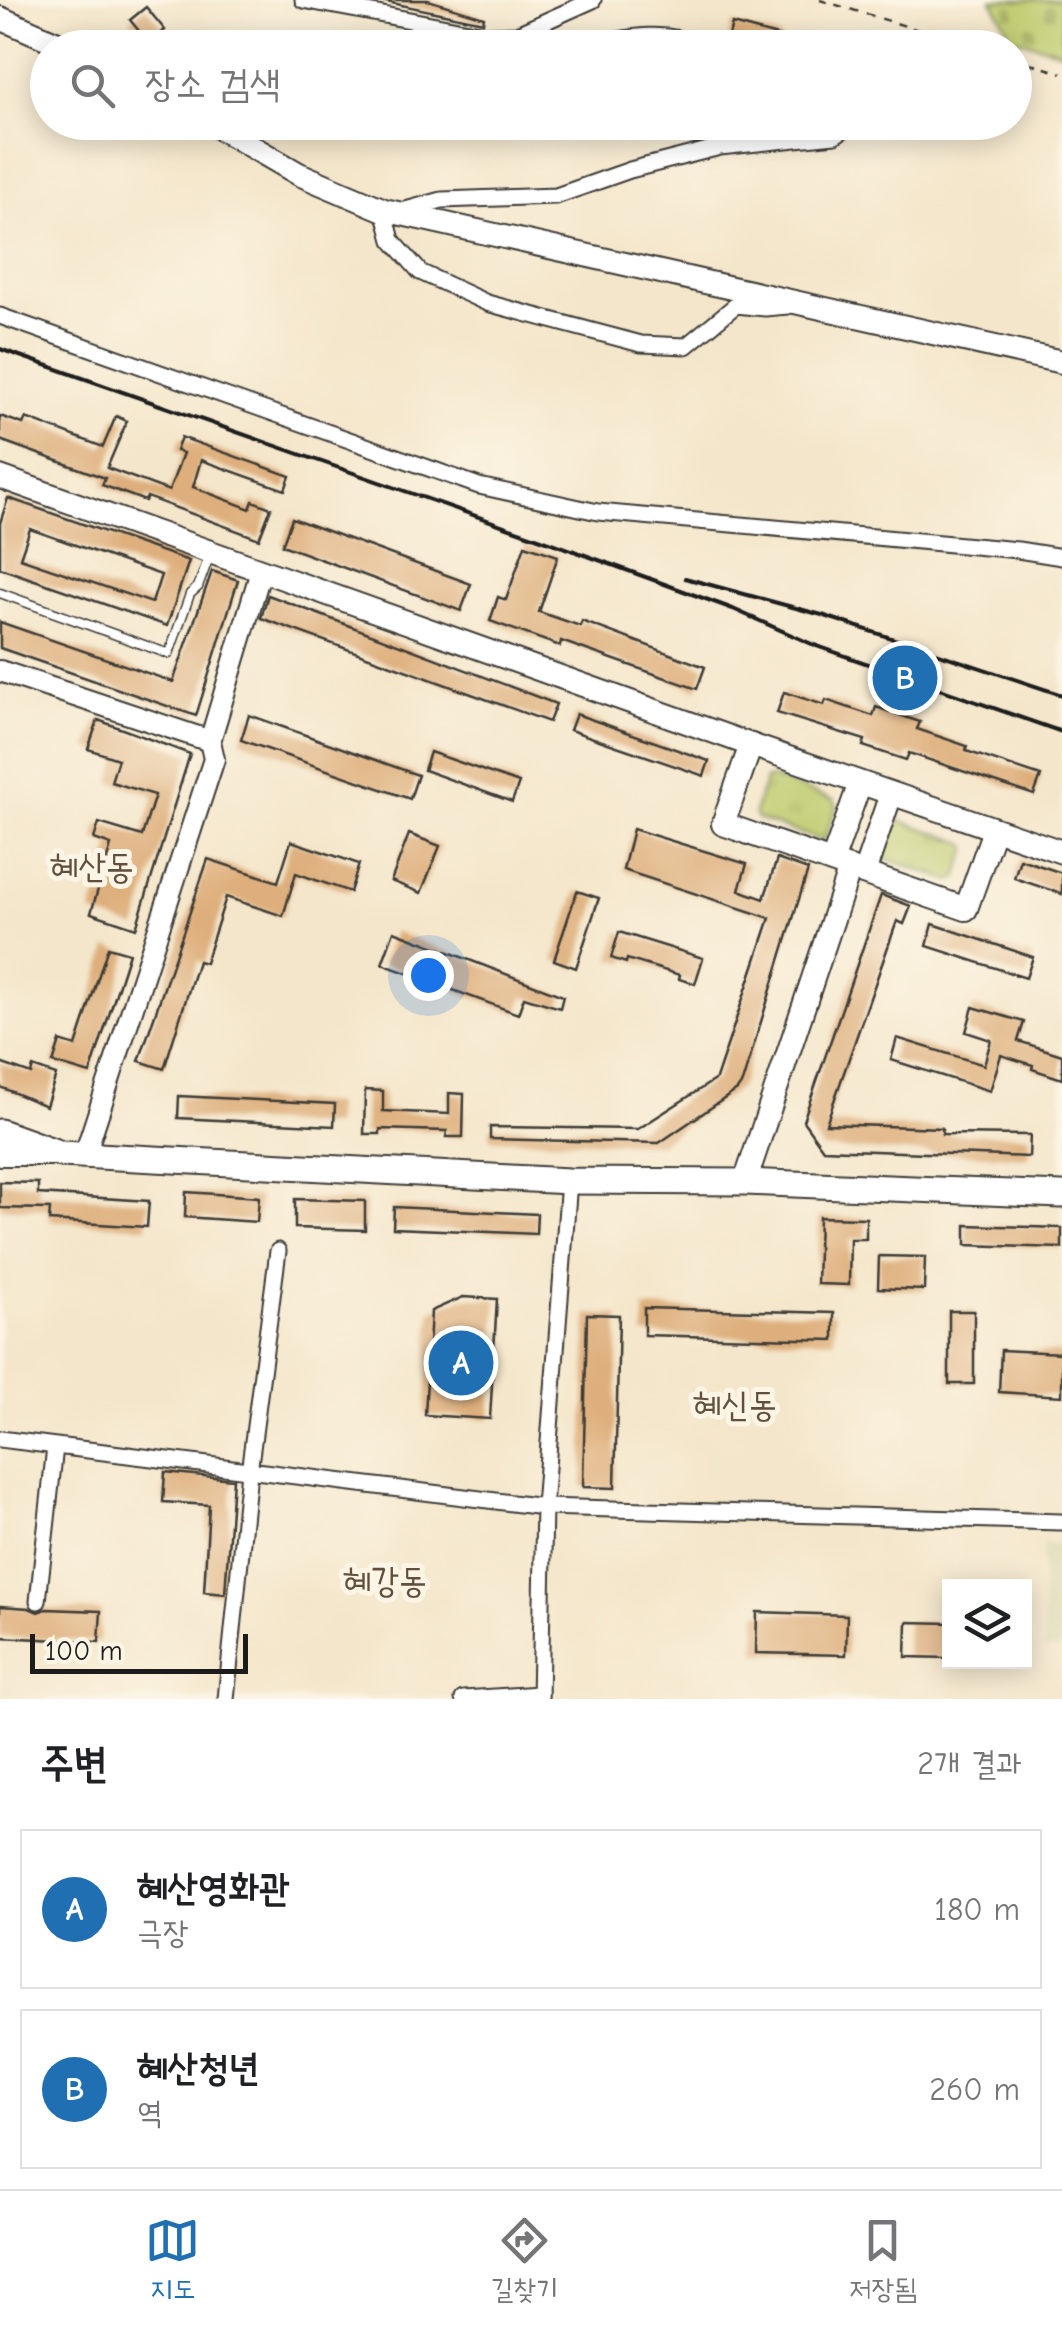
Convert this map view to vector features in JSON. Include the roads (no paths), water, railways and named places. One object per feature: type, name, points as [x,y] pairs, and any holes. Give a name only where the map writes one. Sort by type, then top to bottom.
[{"type":"main road","points":[[0,18],[30,31]]},
{"type":"main road","points":[[240,140],[298,174],[391,211],[1062,362]]},
{"type":"main road","points":[[0,477],[1062,852]]},
{"type":"main road","points":[[751,745],[724,824],[966,909],[994,830]]},
{"type":"main road","points":[[746,1182],[849,868],[860,783]]},
{"type":"main road","points":[[849,868],[891,794]]},
{"type":"main road","points":[[0,1132],[73,1154]]},
{"type":"main road","points":[[0,1154],[73,1154],[569,1181],[746,1182],[1062,1194]]},
{"type":"street","points":[[304,0],[477,30]]},
{"type":"street","points":[[527,30],[593,0]]},
{"type":"street","points":[[787,140],[720,147],[630,170],[556,196],[442,200],[391,211],[392,240],[420,272],[488,303],[641,344],[686,346],[736,304],[765,308],[807,304]]},
{"type":"street","points":[[0,316],[479,486],[598,512],[1062,557]]},
{"type":"street","points":[[73,1154],[214,759],[210,741],[261,571]]},
{"type":"street","points":[[0,672],[210,741]]},
{"type":"street","points":[[463,1699],[540,1697],[544,1508],[569,1181]]},
{"type":"street","points":[[226,1699],[249,1472],[278,1251]]},
{"type":"street","points":[[0,1440],[544,1508],[1061,1522]]},
{"type":"street","points":[[38,1601],[55,1446]]},
{"type":"lane","points":[[0,593],[169,654],[190,594],[198,587],[211,554]]},
{"type":"railway","points":[[0,349],[533,536],[733,609],[814,645],[1062,732]]},
{"type":"railway","points":[[685,578],[822,615],[1062,695]]},
{"type":"place","name":"혜산청년","points":[[905,678]]},
{"type":"place","name":"혜산영화관","points":[[461,1363]]},
{"type":"district","name":"혜산동","points":[[92,866]]},
{"type":"district","name":"혜신동","points":[[735,1404]]},
{"type":"district","name":"혜강동","points":[[385,1580]]}]
